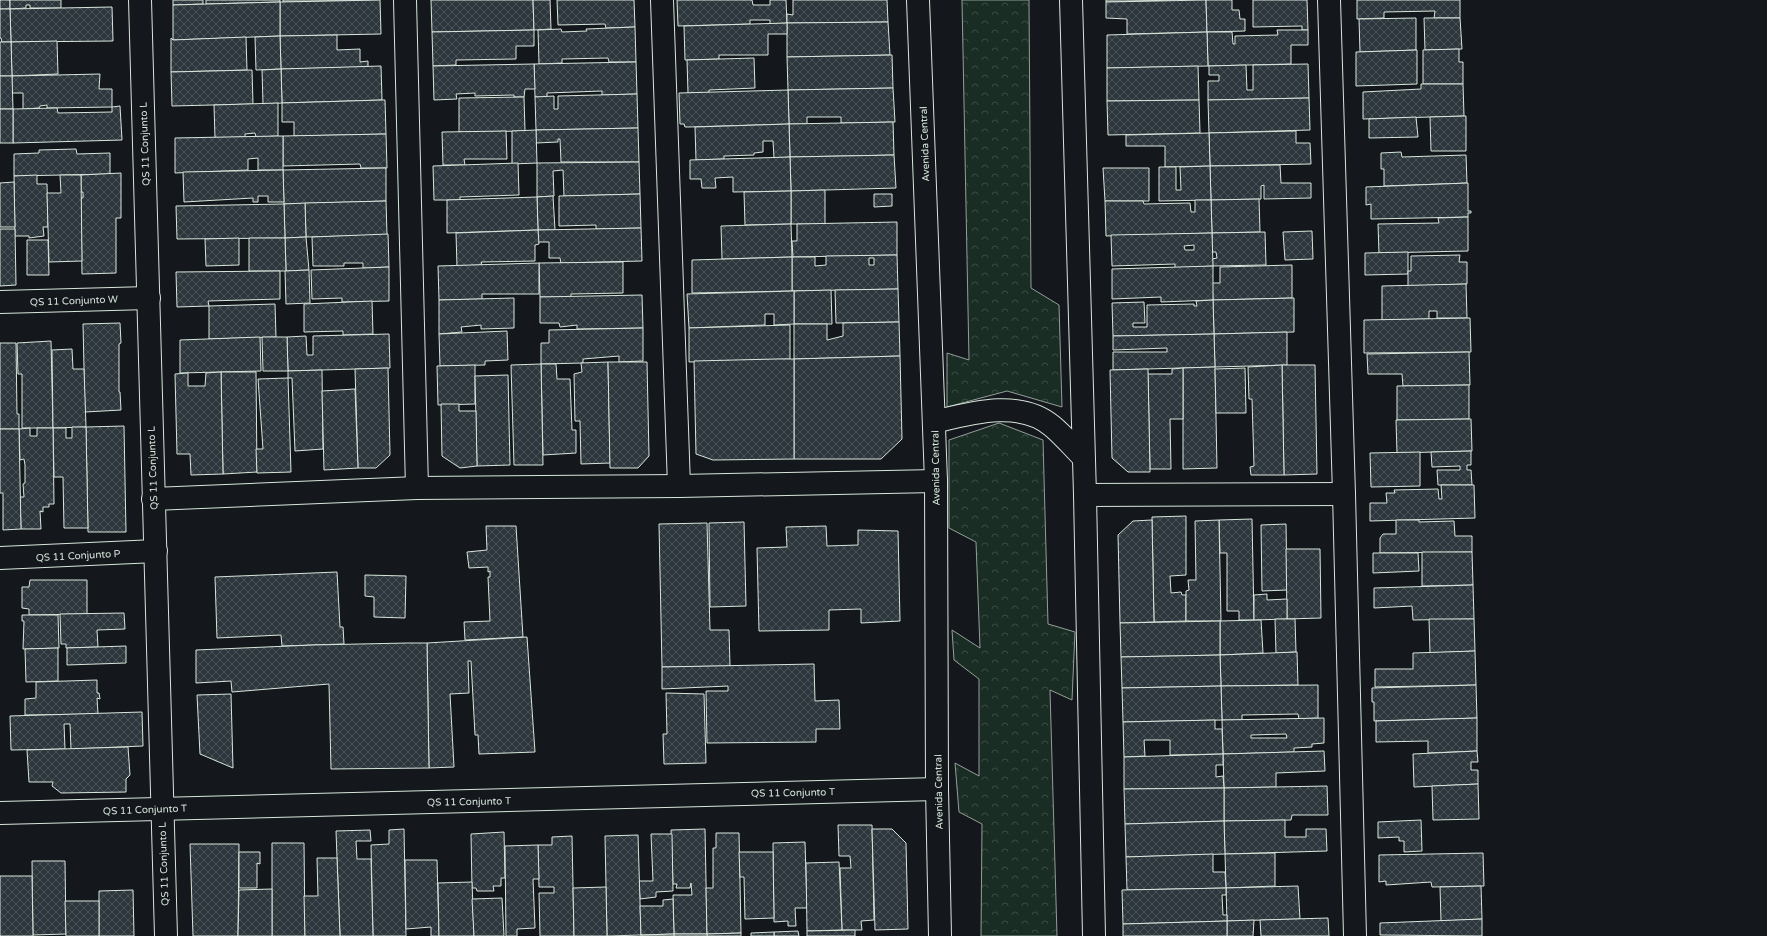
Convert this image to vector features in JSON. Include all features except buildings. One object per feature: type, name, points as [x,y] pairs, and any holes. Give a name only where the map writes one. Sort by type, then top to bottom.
[{"type":"street","name":"QS 11 Conjunto L","points":[[140,0],[149,298],[153,499],[156,551],[161,808],[166,936]]},
{"type":"street","points":[[405,0],[417,488]]},
{"type":"street","points":[[662,0],[679,486]]},
{"type":"street","name":"Avenida Central","points":[[918,0],[936,481],[937,789],[940,936]]},
{"type":"street","points":[[1071,0],[1085,495],[1094,936]]},
{"type":"street","points":[[1329,0],[1344,494],[1355,936]]},
{"type":"street","name":"QS 11 Conjunto W","points":[[0,302],[149,298]]},
{"type":"street","points":[[934,422],[967,414],[994,410],[1026,414],[1051,425],[1083,456]]},
{"type":"street","points":[[153,499],[417,488],[679,486],[936,481]]},
{"type":"street","points":[[1085,495],[1344,494]]},
{"type":"street","name":"QS 11 Conjunto P","points":[[0,558],[156,551]]},
{"type":"street","name":"QS 11 Conjunto T","points":[[0,813],[937,789]]},
{"type":"green space","points":[[962,0],[1029,0],[1031,288],[1059,305],[1062,407],[1007,391],[947,407],[947,353],[969,360]]},
{"type":"green space","points":[[999,423],[1043,440],[1048,624],[1075,632],[1072,700],[1050,690],[1057,936],[981,936],[982,824],[959,812],[955,763],[979,776],[979,679],[954,660],[952,630],[980,648],[976,542],[949,528],[949,440]]}]
